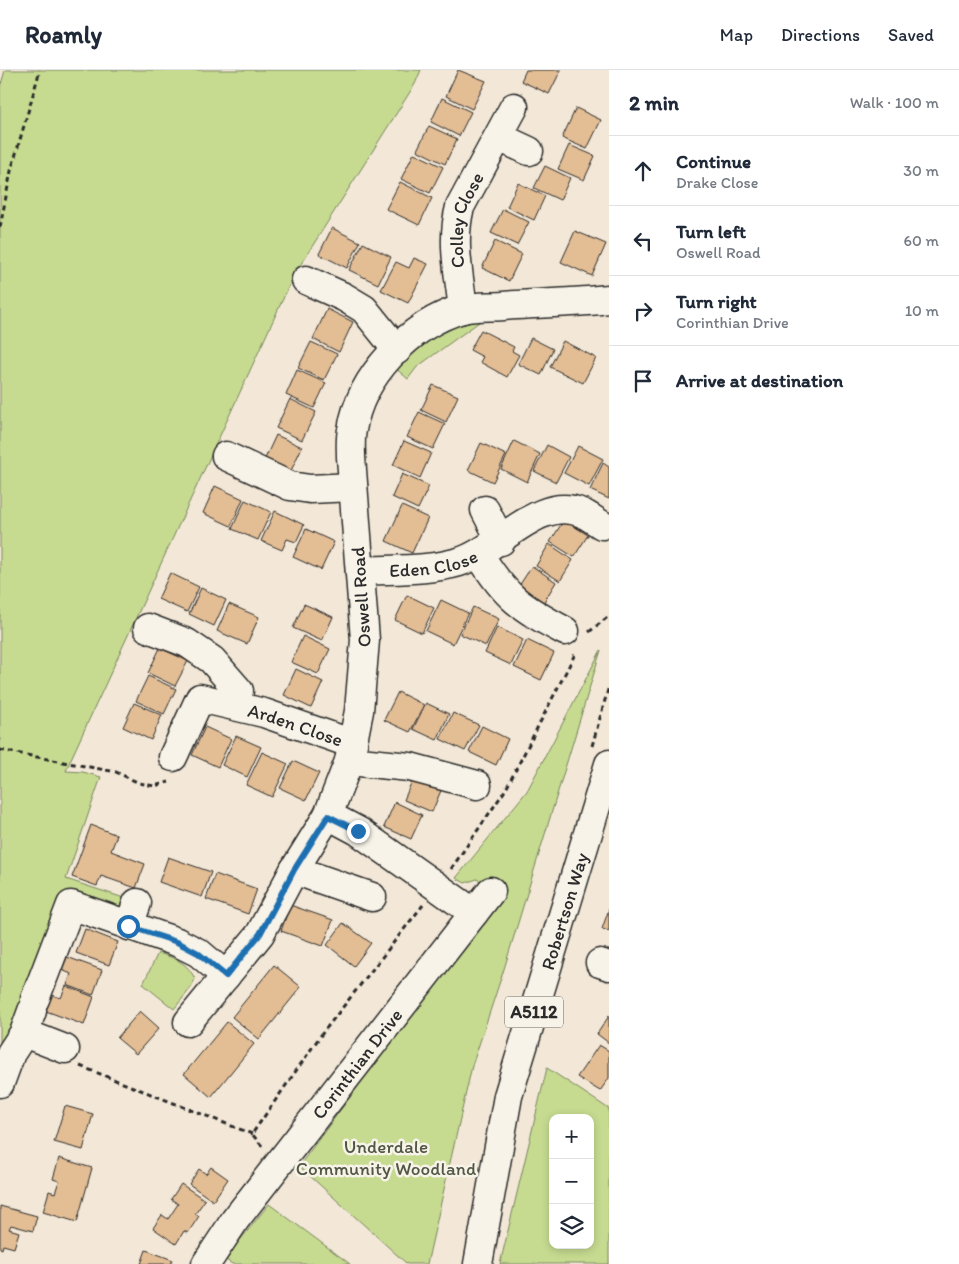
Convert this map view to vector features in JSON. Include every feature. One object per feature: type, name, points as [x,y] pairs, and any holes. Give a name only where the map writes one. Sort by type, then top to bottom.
[{"type":"street","name":"Colley Close","points":[[463,309],[455,247],[455,225],[460,207],[514,107]]},
{"type":"street","points":[[499,137],[529,151]]},
{"type":"street","points":[[306,280],[344,297],[364,309],[397,350]]},
{"type":"street","name":"Oswell Road","points":[[188,1022],[260,934],[294,870],[328,816],[351,753],[364,677],[365,640],[351,457],[352,430],[360,403],[379,370],[397,350],[427,326],[463,309],[605,301]]},
{"type":"street","points":[[226,456],[290,486],[310,489],[353,487]]},
{"type":"street","name":"Eden Close","points":[[360,571],[458,562],[490,548],[539,513],[555,509],[582,513],[602,525]]},
{"type":"street","name":"Eden Close","points":[[485,510],[490,548]]},
{"type":"street","points":[[490,548],[496,581],[510,597],[526,610],[565,631]]},
{"type":"street","points":[[148,628],[187,643],[212,660],[239,690]]},
{"type":"street","name":"Arden Close","points":[[172,769],[200,698],[239,690],[264,713],[351,753],[477,785]]},
{"type":"street","name":"Robertson Way","points":[[478,1264],[508,1096],[609,764]]},
{"type":"street","points":[[328,816],[358,831],[474,913]]},
{"type":"street","points":[[294,870],[372,897]]},
{"type":"street","name":"Corinthian Drive","points":[[211,1262],[235,1220],[491,891]]},
{"type":"street","points":[[0,1083],[11,1053],[31,1015],[71,905],[133,914],[198,953],[226,976]]},
{"type":"street","points":[[31,1015],[65,1049]]},
{"type":"path","points":[[0,227],[10,170],[40,70]]},
{"type":"path","points":[[0,750],[116,772],[139,783],[154,786],[172,769]]},
{"type":"path","points":[[65,1049],[69,1062],[252,1134]]},
{"type":"green space","points":[[5,70],[421,70],[415,84],[294,275],[66,771],[83,772],[101,777],[66,879],[127,899],[120,908],[107,911],[61,894],[15,1032],[0,1062],[0,88]]},
{"type":"green space","points":[[486,317],[417,367],[408,379],[394,367],[411,349],[457,320]]},
{"type":"green space","name":"Underdale Community Woodland","points":[[601,650],[504,969],[472,1066],[427,1264],[407,1264],[299,1166],[500,894],[477,879],[465,883],[456,878],[527,791]]},
{"type":"green space","points":[[158,953],[180,961],[188,968],[195,979],[190,989],[174,1009],[143,984]]},
{"type":"green space","points":[[547,1068],[609,1109],[609,1264],[500,1264]]},
{"type":"green space","points":[[269,1204],[350,1264],[232,1264],[225,1259]]},
{"type":"building","points":[[458,70],[486,81],[472,109],[446,96]]},
{"type":"building","points":[[526,70],[561,70],[549,94],[521,81]]},
{"type":"building","points":[[442,98],[471,112],[459,136],[431,122]]},
{"type":"building","points":[[576,108],[601,120],[587,149],[562,138]]},
{"type":"building","points":[[429,126],[457,139],[445,164],[417,150]]},
{"type":"building","points":[[569,145],[595,156],[584,180],[558,169]]},
{"type":"building","points":[[414,153],[443,167],[430,193],[401,179]]},
{"type":"building","points":[[545,166],[570,178],[560,200],[534,188]]},
{"type":"building","points":[[400,182],[432,198],[419,225],[386,209]]},
{"type":"building","points":[[518,183],[545,196],[534,220],[507,207]]},
{"type":"building","points":[[503,209],[529,222],[517,245],[491,233]]},
{"type":"building","points":[[332,228],[360,242],[347,268],[319,254]]},
{"type":"building","points":[[575,231],[606,244],[592,276],[561,262]]},
{"type":"building","points":[[495,241],[522,254],[509,281],[482,268]]},
{"type":"building","points":[[363,243],[391,257],[378,284],[349,270]]},
{"type":"building","points":[[414,258],[428,264],[408,303],[381,290],[396,262],[409,268]]},
{"type":"building","points":[[327,309],[353,322],[339,352],[313,339]]},
{"type":"building","points":[[481,330],[514,347],[512,351],[519,355],[507,377],[480,362],[483,357],[470,350]]},
{"type":"building","points":[[531,338],[553,349],[541,375],[518,364]]},
{"type":"building","points":[[563,341],[596,358],[583,383],[550,367]]},
{"type":"building","points":[[311,342],[337,354],[324,380],[298,368]]},
{"type":"building","points":[[297,370],[326,383],[314,408],[286,395]]},
{"type":"building","points":[[433,385],[458,396],[446,422],[421,410]]},
{"type":"building","points":[[290,399],[316,412],[302,440],[276,428]]},
{"type":"building","points":[[419,412],[445,424],[433,449],[407,437]]},
{"type":"building","points":[[276,435],[302,447],[289,475],[263,463]]},
{"type":"building","points":[[404,441],[431,453],[420,478],[393,465]]},
{"type":"building","points":[[514,441],[540,454],[527,482],[501,469]]},
{"type":"building","points":[[481,443],[506,455],[493,482],[468,470]]},
{"type":"building","points":[[547,445],[569,457],[556,482],[534,471]]},
{"type":"building","points":[[578,446],[603,459],[589,486],[564,473]]},
{"type":"building","points":[[603,463],[609,467],[609,499],[590,490]]},
{"type":"building","points":[[402,474],[429,486],[418,509],[392,497]]},
{"type":"building","points":[[215,486],[243,499],[231,526],[203,513]]},
{"type":"building","points":[[245,500],[271,512],[258,540],[232,529]]},
{"type":"building","points":[[402,506],[428,518],[412,553],[386,541]]},
{"type":"building","points":[[275,511],[304,525],[296,542],[287,539],[282,550],[261,541]]},
{"type":"building","points":[[564,520],[588,535],[574,557],[550,542]]},
{"type":"building","points":[[306,529],[334,542],[321,570],[293,557]]},
{"type":"building","points":[[549,544],[573,560],[560,581],[536,566]]},
{"type":"building","points":[[532,566],[556,582],[542,605],[517,589]]},
{"type":"building","points":[[170,573],[199,587],[187,612],[158,599]]},
{"type":"building","points":[[201,588],[226,600],[214,626],[189,614]]},
{"type":"building","points":[[407,595],[434,608],[422,633],[395,620]]},
{"type":"building","points":[[441,600],[468,613],[453,644],[426,631]]},
{"type":"building","points":[[229,604],[259,617],[247,644],[217,631]]},
{"type":"building","points":[[304,604],[333,617],[322,641],[293,628]]},
{"type":"building","points":[[473,607],[499,619],[486,646],[460,634]]},
{"type":"building","points":[[497,627],[523,640],[511,665],[485,653]]},
{"type":"building","points":[[303,636],[330,649],[318,674],[291,662]]},
{"type":"building","points":[[527,640],[554,653],[541,680],[514,667]]},
{"type":"building","points":[[160,648],[188,661],[175,686],[148,673]]},
{"type":"building","points":[[296,669],[323,682],[311,708],[284,695]]},
{"type":"building","points":[[148,676],[176,689],[164,714],[136,701]]},
{"type":"building","points":[[398,692],[424,705],[410,732],[384,720]]},
{"type":"building","points":[[134,703],[162,715],[151,740],[123,727]]},
{"type":"building","points":[[426,703],[449,714],[437,740],[413,729]]},
{"type":"building","points":[[453,713],[479,725],[465,751],[440,739]]},
{"type":"building","points":[[482,726],[508,739],[496,765],[469,752]]},
{"type":"building","points":[[205,727],[231,739],[218,767],[192,755]]},
{"type":"building","points":[[236,736],[261,747],[247,777],[222,765]]},
{"type":"building","points":[[262,752],[288,764],[272,797],[246,785]]},
{"type":"building","points":[[293,761],[319,773],[306,800],[280,788]]},
{"type":"building","points":[[414,776],[442,788],[432,812],[404,800]]},
{"type":"building","points":[[395,802],[422,815],[411,839],[384,827]]},
{"type":"building","points":[[91,825],[117,835],[111,851],[145,864],[136,888],[101,876],[97,886],[72,877]]},
{"type":"building","points":[[168,857],[211,872],[202,897],[159,882]]},
{"type":"building","points":[[215,874],[257,889],[248,914],[206,899]]},
{"type":"building","points":[[290,905],[333,920],[323,946],[281,931]]},
{"type":"building","points":[[609,909],[609,931],[602,929]]},
{"type":"building","points":[[343,923],[371,943],[354,966],[327,945]]},
{"type":"building","points":[[85,929],[118,942],[109,965],[76,953]]},
{"type":"building","points":[[67,957],[102,970],[93,995],[67,985],[71,974],[62,970]]},
{"type":"building","points":[[274,965],[301,987],[259,1039],[232,1017]]},
{"type":"building","points":[[66,986],[94,997],[84,1025],[46,1011],[52,995],[61,998]]},
{"type":"building","points":[[140,1011],[159,1028],[136,1054],[117,1038]]},
{"type":"building","points":[[609,1016],[609,1043],[597,1034]]},
{"type":"building","points":[[227,1022],[254,1044],[211,1097],[184,1074]]},
{"type":"building","points":[[599,1045],[609,1051],[609,1078],[600,1091],[577,1077]]},
{"type":"building","points":[[65,1106],[93,1114],[83,1150],[54,1142]]},
{"type":"building","points":[[59,1158],[92,1168],[77,1222],[43,1212],[49,1191],[55,1193],[59,1181],[53,1179]]},
{"type":"building","points":[[211,1167],[228,1179],[213,1201],[189,1184],[199,1169],[206,1174]]},
{"type":"building","points":[[181,1184],[205,1200],[195,1214],[199,1216],[188,1233],[184,1231],[176,1244],[153,1228],[162,1215],[168,1219],[178,1204],[171,1199]]},
{"type":"building","points":[[0,1206],[37,1216],[33,1231],[11,1225],[9,1229],[19,1232],[14,1248],[3,1245],[2,1249],[0,1248]]},
{"type":"building","points":[[146,1250],[173,1260],[171,1264],[141,1264]]},
{"type":"route","points":[[128,926],[177,942],[198,953],[226,976],[260,934],[294,870],[309,849],[328,816],[358,831]]}]
